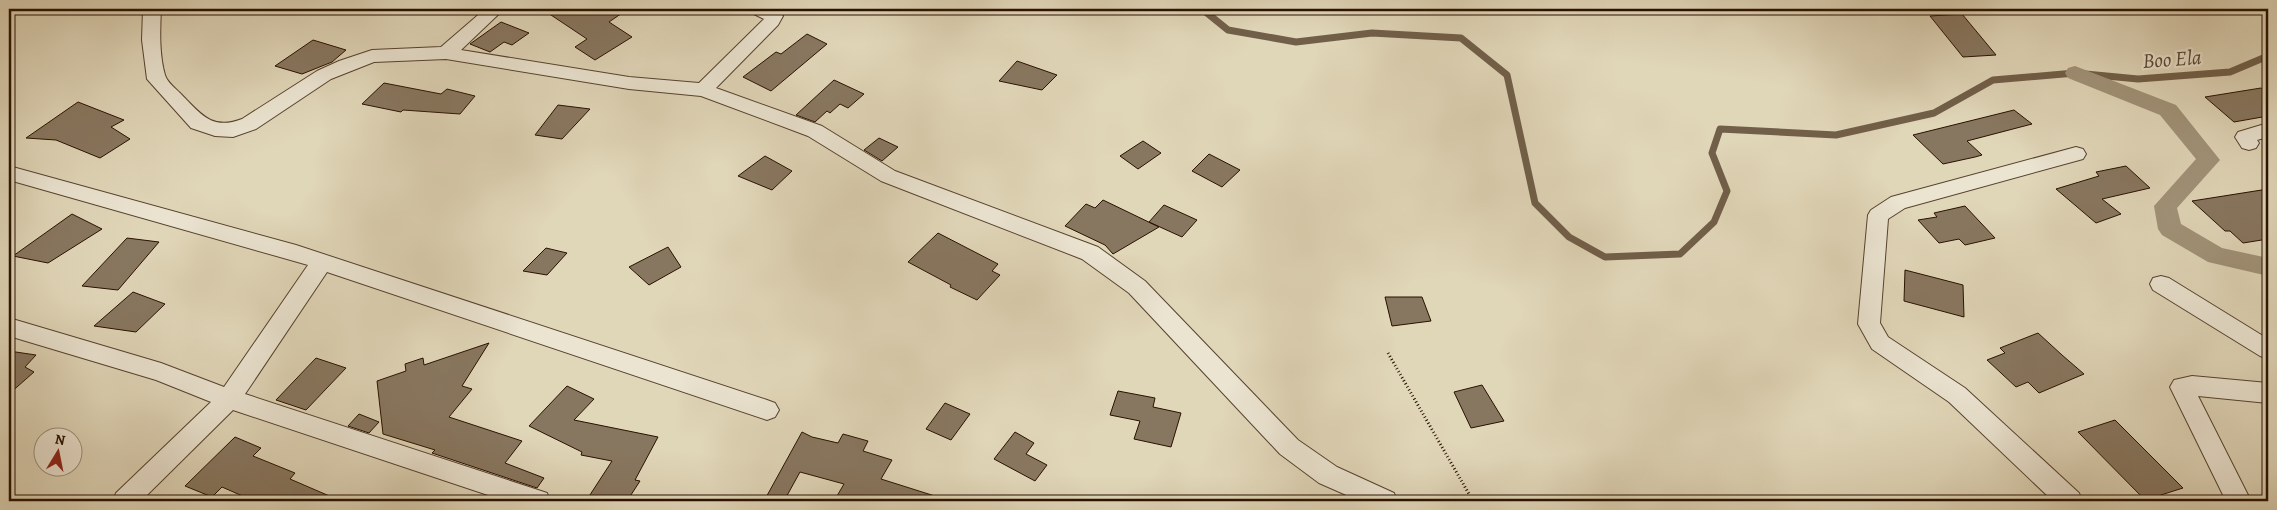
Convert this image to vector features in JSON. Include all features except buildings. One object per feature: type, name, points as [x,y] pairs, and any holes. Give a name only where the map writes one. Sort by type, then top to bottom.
[{"type":"street","points":[[152,9],[151,40],[156,79],[198,123],[216,129],[233,130],[249,124],[324,75],[372,56],[446,53],[629,83],[703,90],[815,131],[888,176],[982,214],[1090,253],[1138,287],[1289,447],[1328,475],[1386,501]]},
{"type":"street","points":[[446,53],[495,9]]},
{"type":"street","points":[[703,90],[772,21],[774,16],[758,9]]},
{"type":"street","points":[[2249,143],[2245,137],[2268,130]]},
{"type":"street","points":[[2070,501],[1957,395],[1880,343],[1869,324],[1878,215],[1898,202],[2076,154]]},
{"type":"street","points":[[9,173],[322,262],[767,410]]},
{"type":"street","points":[[125,501],[229,399],[322,262]]},
{"type":"street","points":[[2162,284],[2268,350]]},
{"type":"street","points":[[9,326],[161,372],[229,399],[538,501]]},
{"type":"street","points":[[2239,501],[2182,387],[2192,386],[2268,393]]},
{"type":"path","points":[[1388,353],[1473,501]]},
{"type":"waterway","name":"Boo Ela","points":[[1202,9],[1228,30],[1296,42],[1372,33],[1461,38],[1507,75],[1535,203],[1569,237],[1605,257],[1680,254],[1714,222],[1727,191],[1712,153],[1720,129],[1836,135],[1934,113],[1993,80],[2075,73],[2138,79],[2230,72],[2268,56]]},
{"type":"waterway","points":[[2075,73],[2168,110],[2209,160],[2165,206],[2170,229],[2216,256],[2268,267]]}]
